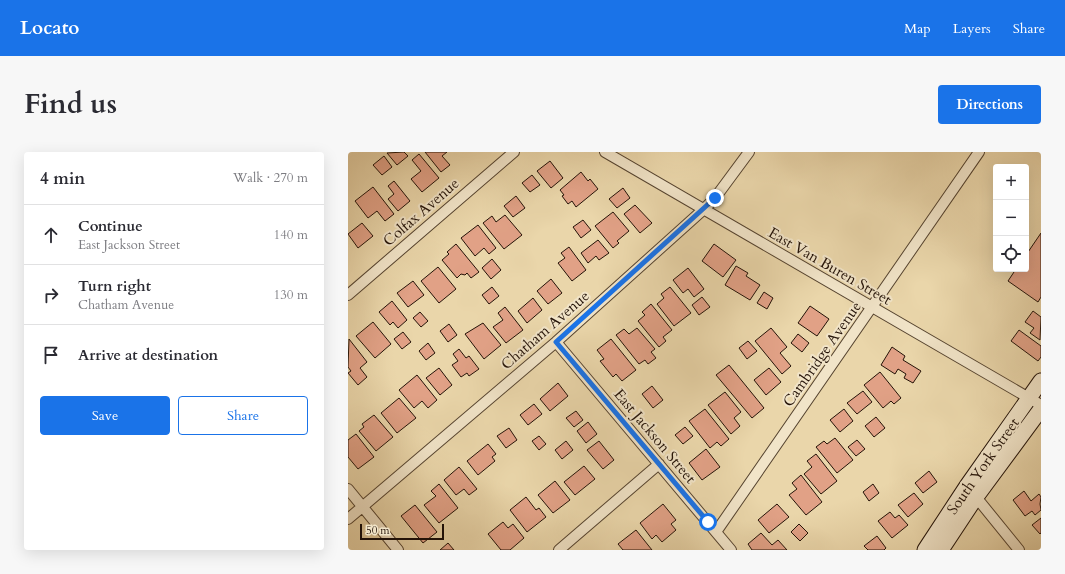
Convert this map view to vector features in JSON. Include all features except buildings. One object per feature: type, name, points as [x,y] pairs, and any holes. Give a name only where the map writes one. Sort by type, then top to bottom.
[{"type":"main road","name":"South York Street","points":[[925,550],[967,486],[1035,402],[1041,382]]},
{"type":"main road","name":"South York Street","points":[[941,550],[976,498],[1041,409]]},
{"type":"street","name":"Colfax Avenue","points":[[348,295],[514,152]]},
{"type":"street","name":"East Van Buren Street","points":[[605,152],[1035,402]]},
{"type":"street","name":"Chatham Avenue","points":[[348,519],[556,342],[704,209],[715,198],[749,152]]},
{"type":"street","name":"Cambridge Avenue","points":[[716,532],[873,308],[979,152]]},
{"type":"street","name":"East Jackson Street","points":[[556,342],[732,550]]},
{"type":"street","points":[[559,550],[659,464]]},
{"type":"street","points":[[348,489],[398,550]]},
{"type":"street","points":[[976,498],[1019,550]]},
{"type":"route","points":[[708,522],[556,342],[715,198]]}]
